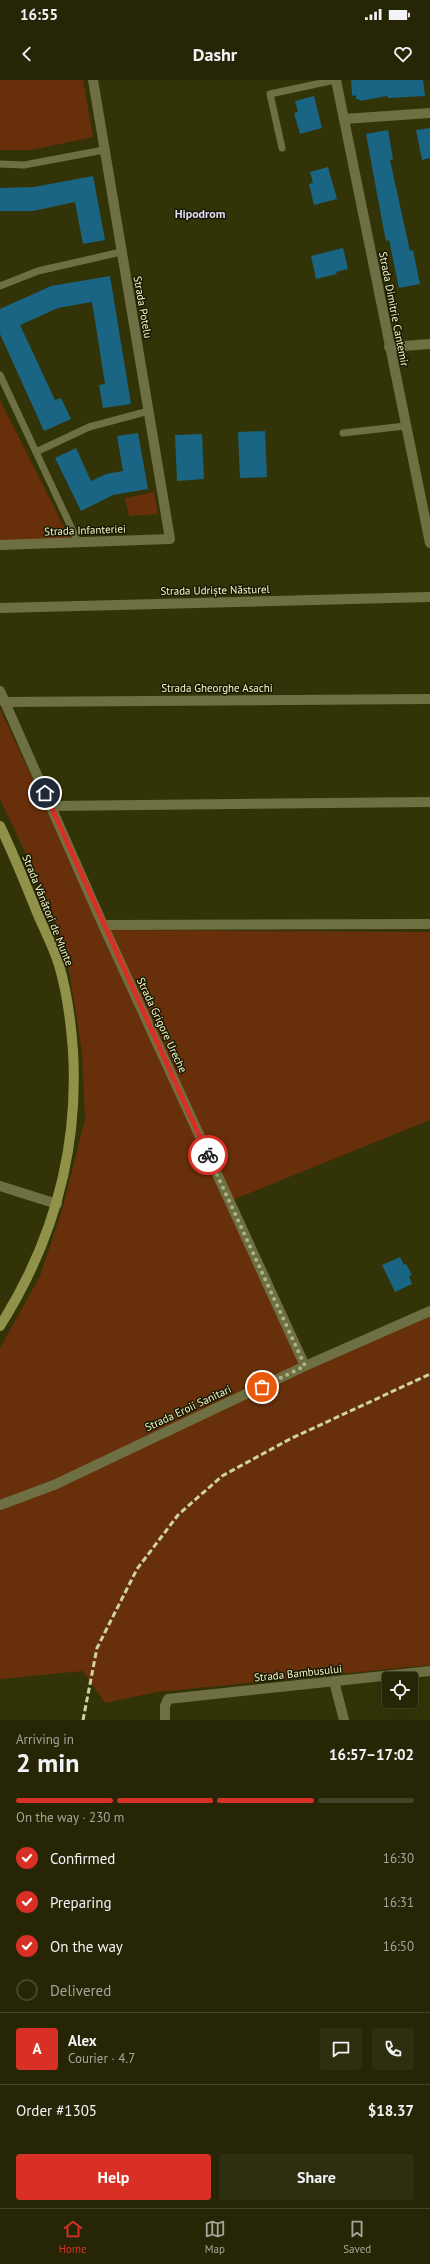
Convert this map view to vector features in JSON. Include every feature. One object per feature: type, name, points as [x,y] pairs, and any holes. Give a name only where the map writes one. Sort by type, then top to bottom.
[{"type":"street","name":"Strada Potelu","points":[[93,80],[170,539]]},
{"type":"street","name":"Strada Dimitrie Cantemir","points":[[335,80],[430,543]]},
{"type":"street","points":[[344,119],[430,113]]},
{"type":"street","points":[[389,347],[430,344]]},
{"type":"street","name":"Strada Infanteriei","points":[[0,545],[170,539]]},
{"type":"street","name":"Strada Udriște Năsturel","points":[[0,608],[430,597]]},
{"type":"street","name":"Strada Grigore Ureche","points":[[0,691],[103,924],[305,1366]]},
{"type":"street","name":"Strada Gheorghe Asachi","points":[[4,702],[430,699]]},
{"type":"street","points":[[50,806],[430,802]]},
{"type":"street","name":"Strada Vânători de Munte","points":[[0,826],[3,842],[59,964],[71,1024],[75,1084],[70,1145],[57,1204],[41,1251],[20,1295],[0,1326]]},
{"type":"street","points":[[103,924],[430,924]]},
{"type":"street","points":[[0,1186],[57,1204]]},
{"type":"street","name":"Strada Eroii Sanitari","points":[[0,1506],[54,1485],[305,1366],[430,1311]]},
{"type":"street","name":"Strada Bambusului","points":[[165,1720],[165,1706],[168,1699],[430,1671]]},
{"type":"street","points":[[334,1681],[344,1720]]},
{"type":"lane","points":[[282,148],[270,94],[335,80]]},
{"type":"lane","points":[[0,164],[24,164],[104,150]]},
{"type":"lane","points":[[0,286],[38,271],[121,252]]},
{"type":"lane","points":[[0,375],[4,392],[36,452],[78,542]]},
{"type":"lane","points":[[36,452],[89,427],[149,411]]},
{"type":"lane","points":[[343,433],[405,426]]},
{"type":"shaded area","points":[[0,80],[83,80],[93,137],[31,150],[0,150]]},
{"type":"shaded area","points":[[0,400],[70,539],[0,541]]},
{"type":"shaded area","points":[[154,492],[158,514],[129,516],[125,498]]},
{"type":"shaded area","points":[[0,709],[103,930],[430,932],[430,1120],[225,1203],[307,1369],[430,1313],[430,1665],[157,1692],[105,1703],[83,1671],[0,1679],[0,1348],[40,1276],[63,1207],[85,1119],[82,1052],[68,963],[51,907],[0,799]]},
{"type":"building","points":[[351,80],[423,80],[425,96],[388,98],[387,96],[360,101],[359,99],[356,99],[356,95],[352,96]]},
{"type":"building","points":[[314,96],[322,128],[300,134],[294,113],[298,112],[295,101]]},
{"type":"building","points":[[430,128],[430,158],[422,160],[416,130]]},
{"type":"building","points":[[388,130],[393,159],[390,160],[410,251],[413,250],[420,284],[399,288],[389,240],[386,241],[366,134]]},
{"type":"building","points":[[328,167],[337,199],[314,205],[309,184],[313,183],[310,172]]},
{"type":"building","points":[[93,176],[105,240],[83,244],[75,202],[33,211],[0,211],[0,188],[34,187]]},
{"type":"building","points":[[343,248],[348,269],[336,272],[337,274],[316,279],[311,256]]},
{"type":"building","points":[[110,276],[131,404],[103,408],[99,385],[105,384],[92,302],[58,308],[20,325],[55,400],[61,398],[71,419],[44,431],[0,334],[0,309],[51,286]]},
{"type":"building","points":[[265,431],[267,477],[240,478],[238,432]]},
{"type":"building","points":[[138,433],[148,489],[113,495],[81,511],[55,458],[76,448],[91,481],[106,474],[123,471],[117,436]]},
{"type":"building","points":[[202,434],[204,479],[177,481],[175,435]]},
{"type":"building","points":[[400,1257],[412,1275],[409,1276],[412,1284],[395,1292],[382,1265]]},
{"type":"railway","points":[[83,1720],[97,1648],[137,1569],[178,1515],[222,1476],[290,1439],[430,1374]]},
{"type":"way so far","points":[[208,1155],[305,1366],[262,1387]]},
{"type":"district","name":"Hipodrom","points":[[200,213]]},
{"type":"route","points":[[45,793],[208,1155]]}]
